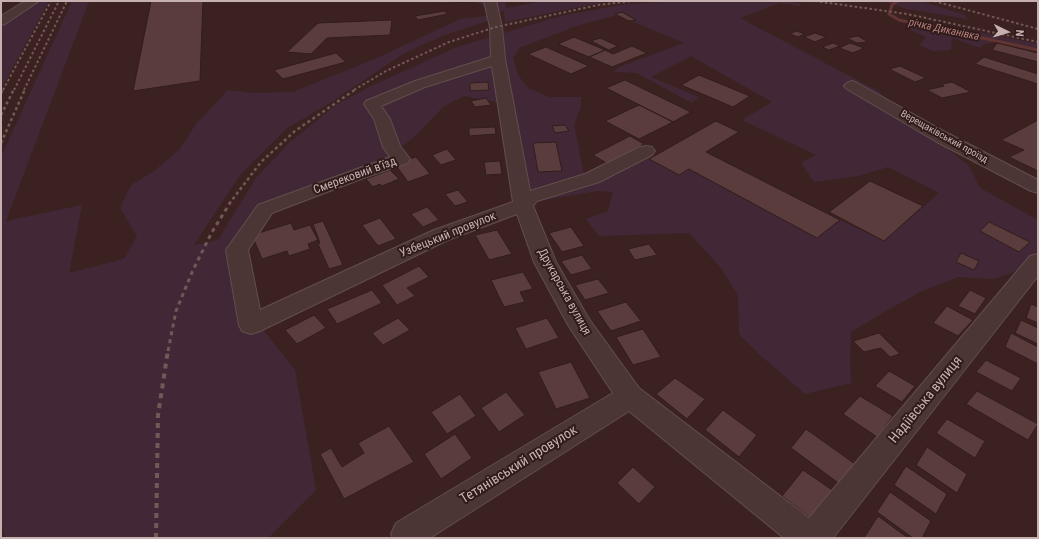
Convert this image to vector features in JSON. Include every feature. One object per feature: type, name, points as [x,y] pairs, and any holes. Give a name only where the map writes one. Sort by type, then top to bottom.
[{"type":"street","points":[[1,21],[33,1]]},
{"type":"street","name":"Друкарська вулиця","points":[[490,1],[496,27],[498,59],[523,205],[546,262],[580,325],[630,396],[809,538]]},
{"type":"street","name":"Смерековий в'їзд","points":[[251,324],[237,250],[265,209],[354,175],[401,159],[392,147],[382,120],[372,104],[420,84],[498,59]]},
{"type":"street","name":"Верещаківський проїзд","points":[[852,86],[943,138],[1038,187]]},
{"type":"street","name":"Узбецький провулок","points":[[251,324],[441,235],[523,205],[530,197],[592,178],[646,151]]},
{"type":"street","name":"Надіївська вулиця","points":[[813,538],[1038,261]]},
{"type":"street","name":"Тетянівський провулок","points":[[407,534],[630,396]]},
{"type":"shaded area","points":[[33,1],[49,1],[1,89],[1,21]]},
{"type":"shaded area","points":[[72,1],[89,1],[6,221],[82,205],[69,273],[124,259],[137,236],[120,208],[131,185],[154,171],[180,149],[196,124],[228,90],[250,93],[293,92],[377,58],[460,19],[493,15],[491,20],[442,36],[403,54],[330,103],[286,129],[240,175],[194,245],[218,240],[256,178],[288,144],[336,105],[369,87],[457,47],[561,16],[625,4],[682,1],[771,1],[799,3],[800,6],[780,3],[740,18],[878,91],[969,166],[980,188],[1038,220],[1038,259],[1036,264],[994,279],[958,277],[920,292],[884,312],[851,332],[851,383],[805,394],[760,355],[739,334],[738,295],[721,268],[689,233],[599,236],[586,219],[608,211],[613,192],[597,191],[545,200],[521,193],[506,104],[464,96],[444,106],[414,137],[381,163],[265,209],[249,234],[245,290],[261,327],[295,370],[316,490],[268,538],[6,538],[1,524],[1,157]],"holes":[[[617,15],[684,43],[619,67],[614,72],[637,73],[692,103],[699,97],[651,77],[691,56],[772,102],[742,120],[816,155],[801,163],[814,182],[858,176],[888,167],[939,193],[884,241],[840,220],[817,238],[689,169],[649,159],[604,167],[584,175],[574,125],[581,107],[581,97],[549,97],[528,88],[518,75],[513,58],[519,48],[576,26]]]},
{"type":"shaded area","points":[[476,1],[505,1],[506,8],[544,1],[610,1],[505,22],[504,11],[495,13]]},
{"type":"shaded area","points":[[882,1],[921,1],[965,15],[968,19],[907,9]]},
{"type":"shaded area","points":[[929,24],[965,29],[1038,44],[1038,52],[996,42],[984,44],[980,48],[952,38],[951,50],[933,51],[919,45],[926,37],[910,30],[911,25]]},
{"type":"building","points":[[151,1],[203,1],[200,81],[133,91]]},
{"type":"building","points":[[440,1],[476,1],[476,2],[440,3]]},
{"type":"building","points":[[444,11],[448,14],[418,20],[415,16]]},
{"type":"building","points":[[622,12],[636,20],[629,21],[615,14]]},
{"type":"building","points":[[392,20],[390,35],[327,38],[311,54],[287,52],[318,23]]},
{"type":"building","points":[[796,31],[805,34],[798,37],[790,34]]},
{"type":"building","points":[[815,33],[826,37],[815,42],[804,37]]},
{"type":"building","points":[[858,36],[868,42],[857,43],[847,38]]},
{"type":"building","points":[[574,37],[605,50],[589,57],[558,44]]},
{"type":"building","points":[[600,38],[618,46],[609,50],[591,41]]},
{"type":"building","points":[[833,43],[840,46],[829,50],[822,47]]},
{"type":"building","points":[[850,43],[864,48],[853,53],[839,48]]},
{"type":"building","points":[[997,43],[1038,53],[1038,62],[992,50]]},
{"type":"building","points":[[632,46],[647,53],[612,67],[589,57],[605,50],[613,54]]},
{"type":"building","points":[[546,47],[589,66],[571,74],[528,54]]},
{"type":"building","points":[[336,53],[346,62],[283,79],[274,70]]},
{"type":"building","points":[[984,57],[1038,74],[1038,84],[975,64]]},
{"type":"building","points":[[900,66],[926,78],[915,82],[889,69]]},
{"type":"building","points":[[699,75],[750,96],[733,107],[681,85]]},
{"type":"building","points":[[625,80],[691,112],[673,122],[606,88]]},
{"type":"building","points":[[488,82],[489,90],[470,91],[470,83]]},
{"type":"building","points":[[952,82],[971,92],[942,98],[927,90],[944,86],[942,84]]},
{"type":"building","points":[[486,98],[491,105],[475,107],[471,101]]},
{"type":"building","points":[[639,105],[673,122],[639,139],[605,121]]},
{"type":"building","points":[[1038,120],[1038,171],[1009,157],[1024,150],[1001,140]]},
{"type":"building","points":[[716,121],[739,132],[706,152],[840,220],[817,238],[689,169],[679,175],[649,159]]},
{"type":"building","points":[[565,125],[569,131],[555,133],[552,126]]},
{"type":"building","points":[[495,127],[496,134],[469,136],[469,128]]},
{"type":"building","points":[[630,136],[644,144],[608,164],[593,155]]},
{"type":"building","points":[[556,142],[562,171],[538,172],[533,143]]},
{"type":"building","points":[[447,149],[456,160],[441,165],[432,155]]},
{"type":"building","points":[[416,157],[430,174],[408,182],[395,164]]},
{"type":"building","points":[[500,161],[502,174],[486,175],[484,162]]},
{"type":"building","points":[[390,170],[399,179],[382,186],[380,184],[373,187],[366,179]]},
{"type":"building","points":[[870,181],[923,206],[884,241],[829,212]]},
{"type":"building","points":[[458,190],[468,202],[455,206],[445,194]]},
{"type":"building","points":[[427,207],[439,220],[423,227],[411,214]]},
{"type":"building","points":[[380,218],[396,239],[378,246],[362,225]]},
{"type":"building","points":[[323,221],[343,265],[329,269],[318,244],[320,243],[313,224]]},
{"type":"building","points":[[989,222],[1030,242],[1019,252],[980,231]]},
{"type":"building","points":[[291,223],[294,230],[310,225],[318,240],[308,244],[310,249],[289,256],[287,251],[262,259],[252,235]]},
{"type":"building","points":[[571,227],[584,246],[562,252],[549,233]]},
{"type":"building","points":[[497,230],[512,254],[489,260],[475,235]]},
{"type":"building","points":[[649,244],[657,255],[635,260],[628,249]]},
{"type":"building","points":[[961,253],[979,261],[974,270],[956,262]]},
{"type":"building","points":[[582,255],[592,269],[571,275],[561,261]]},
{"type":"building","points":[[419,266],[429,277],[407,288],[415,296],[397,305],[382,285]]},
{"type":"building","points":[[523,272],[533,289],[520,292],[525,302],[504,307],[491,280]]},
{"type":"building","points":[[598,279],[609,293],[585,300],[575,285]]},
{"type":"building","points":[[372,290],[382,303],[337,324],[327,309]]},
{"type":"building","points":[[970,290],[986,298],[975,314],[958,306]]},
{"type":"building","points":[[626,302],[641,321],[611,331],[597,311]]},
{"type":"building","points":[[1031,304],[1038,307],[1038,323],[1026,318]]},
{"type":"building","points":[[947,306],[973,320],[958,336],[933,323]]},
{"type":"building","points":[[314,315],[326,328],[297,344],[285,330]]},
{"type":"building","points":[[398,318],[410,330],[383,345],[372,333]]},
{"type":"building","points":[[547,318],[559,338],[526,349],[515,328]]},
{"type":"building","points":[[1021,320],[1038,328],[1038,344],[1015,333]]},
{"type":"building","points":[[643,329],[661,357],[633,365],[616,337]]},
{"type":"building","points":[[879,333],[900,354],[890,357],[881,348],[864,352],[853,341]]},
{"type":"building","points":[[1011,333],[1038,347],[1038,364],[1005,347]]},
{"type":"building","points":[[986,360],[1021,378],[1012,391],[976,372]]},
{"type":"building","points":[[571,362],[590,398],[556,409],[538,372]]},
{"type":"building","points":[[889,371],[915,386],[902,402],[875,386]]},
{"type":"building","points":[[675,378],[705,399],[687,419],[656,394]]},
{"type":"building","points":[[977,391],[1038,424],[1028,440],[966,404]]},
{"type":"building","points":[[506,392],[525,415],[499,432],[481,408]]},
{"type":"building","points":[[460,394],[476,416],[447,434],[431,412]]},
{"type":"building","points":[[860,396],[893,416],[877,437],[843,414]]},
{"type":"building","points":[[723,410],[757,435],[739,457],[705,430]]},
{"type":"building","points":[[947,419],[985,441],[975,458],[936,433]]},
{"type":"building","points":[[389,426],[414,462],[344,499],[320,454],[331,448],[342,467],[364,453],[358,443]]},
{"type":"building","points":[[806,429],[855,464],[841,485],[791,448]]},
{"type":"building","points":[[455,434],[472,458],[441,479],[424,454]]},
{"type":"building","points":[[927,447],[967,474],[957,493],[916,465]]},
{"type":"building","points":[[906,466],[947,494],[936,514],[894,485]]},
{"type":"building","points":[[633,467],[655,487],[639,504],[617,483]]},
{"type":"building","points":[[803,470],[838,494],[817,523],[782,496]]},
{"type":"building","points":[[890,492],[931,521],[922,538],[913,538],[877,512]]},
{"type":"building","points":[[878,516],[908,538],[864,538]]},
{"type":"waterway","name":"річка Диканівка","points":[[897,1],[892,5],[889,14],[899,20],[1038,50]]},
{"type":"railway","points":[[3,90],[51,1]]},
{"type":"railway","points":[[14,90],[59,1]]},
{"type":"railway","points":[[24,90],[67,1]]},
{"type":"railway","points":[[354,90],[386,71],[449,42],[496,27],[598,5],[633,1]]},
{"type":"railway","points":[[815,1],[907,14],[1038,42]]},
{"type":"railway","points":[[934,1],[1038,29]]},
{"type":"railway","points":[[1,93],[3,89]]},
{"type":"railway","points":[[1,115],[14,89]]},
{"type":"railway","points":[[1,143],[25,89]]},
{"type":"railway","points":[[229,204],[261,162],[295,131],[356,89]]},
{"type":"railway","points":[[168,351],[176,311],[193,270],[212,232],[230,203]]},
{"type":"railway","points":[[156,538],[158,415],[168,350]]}]
